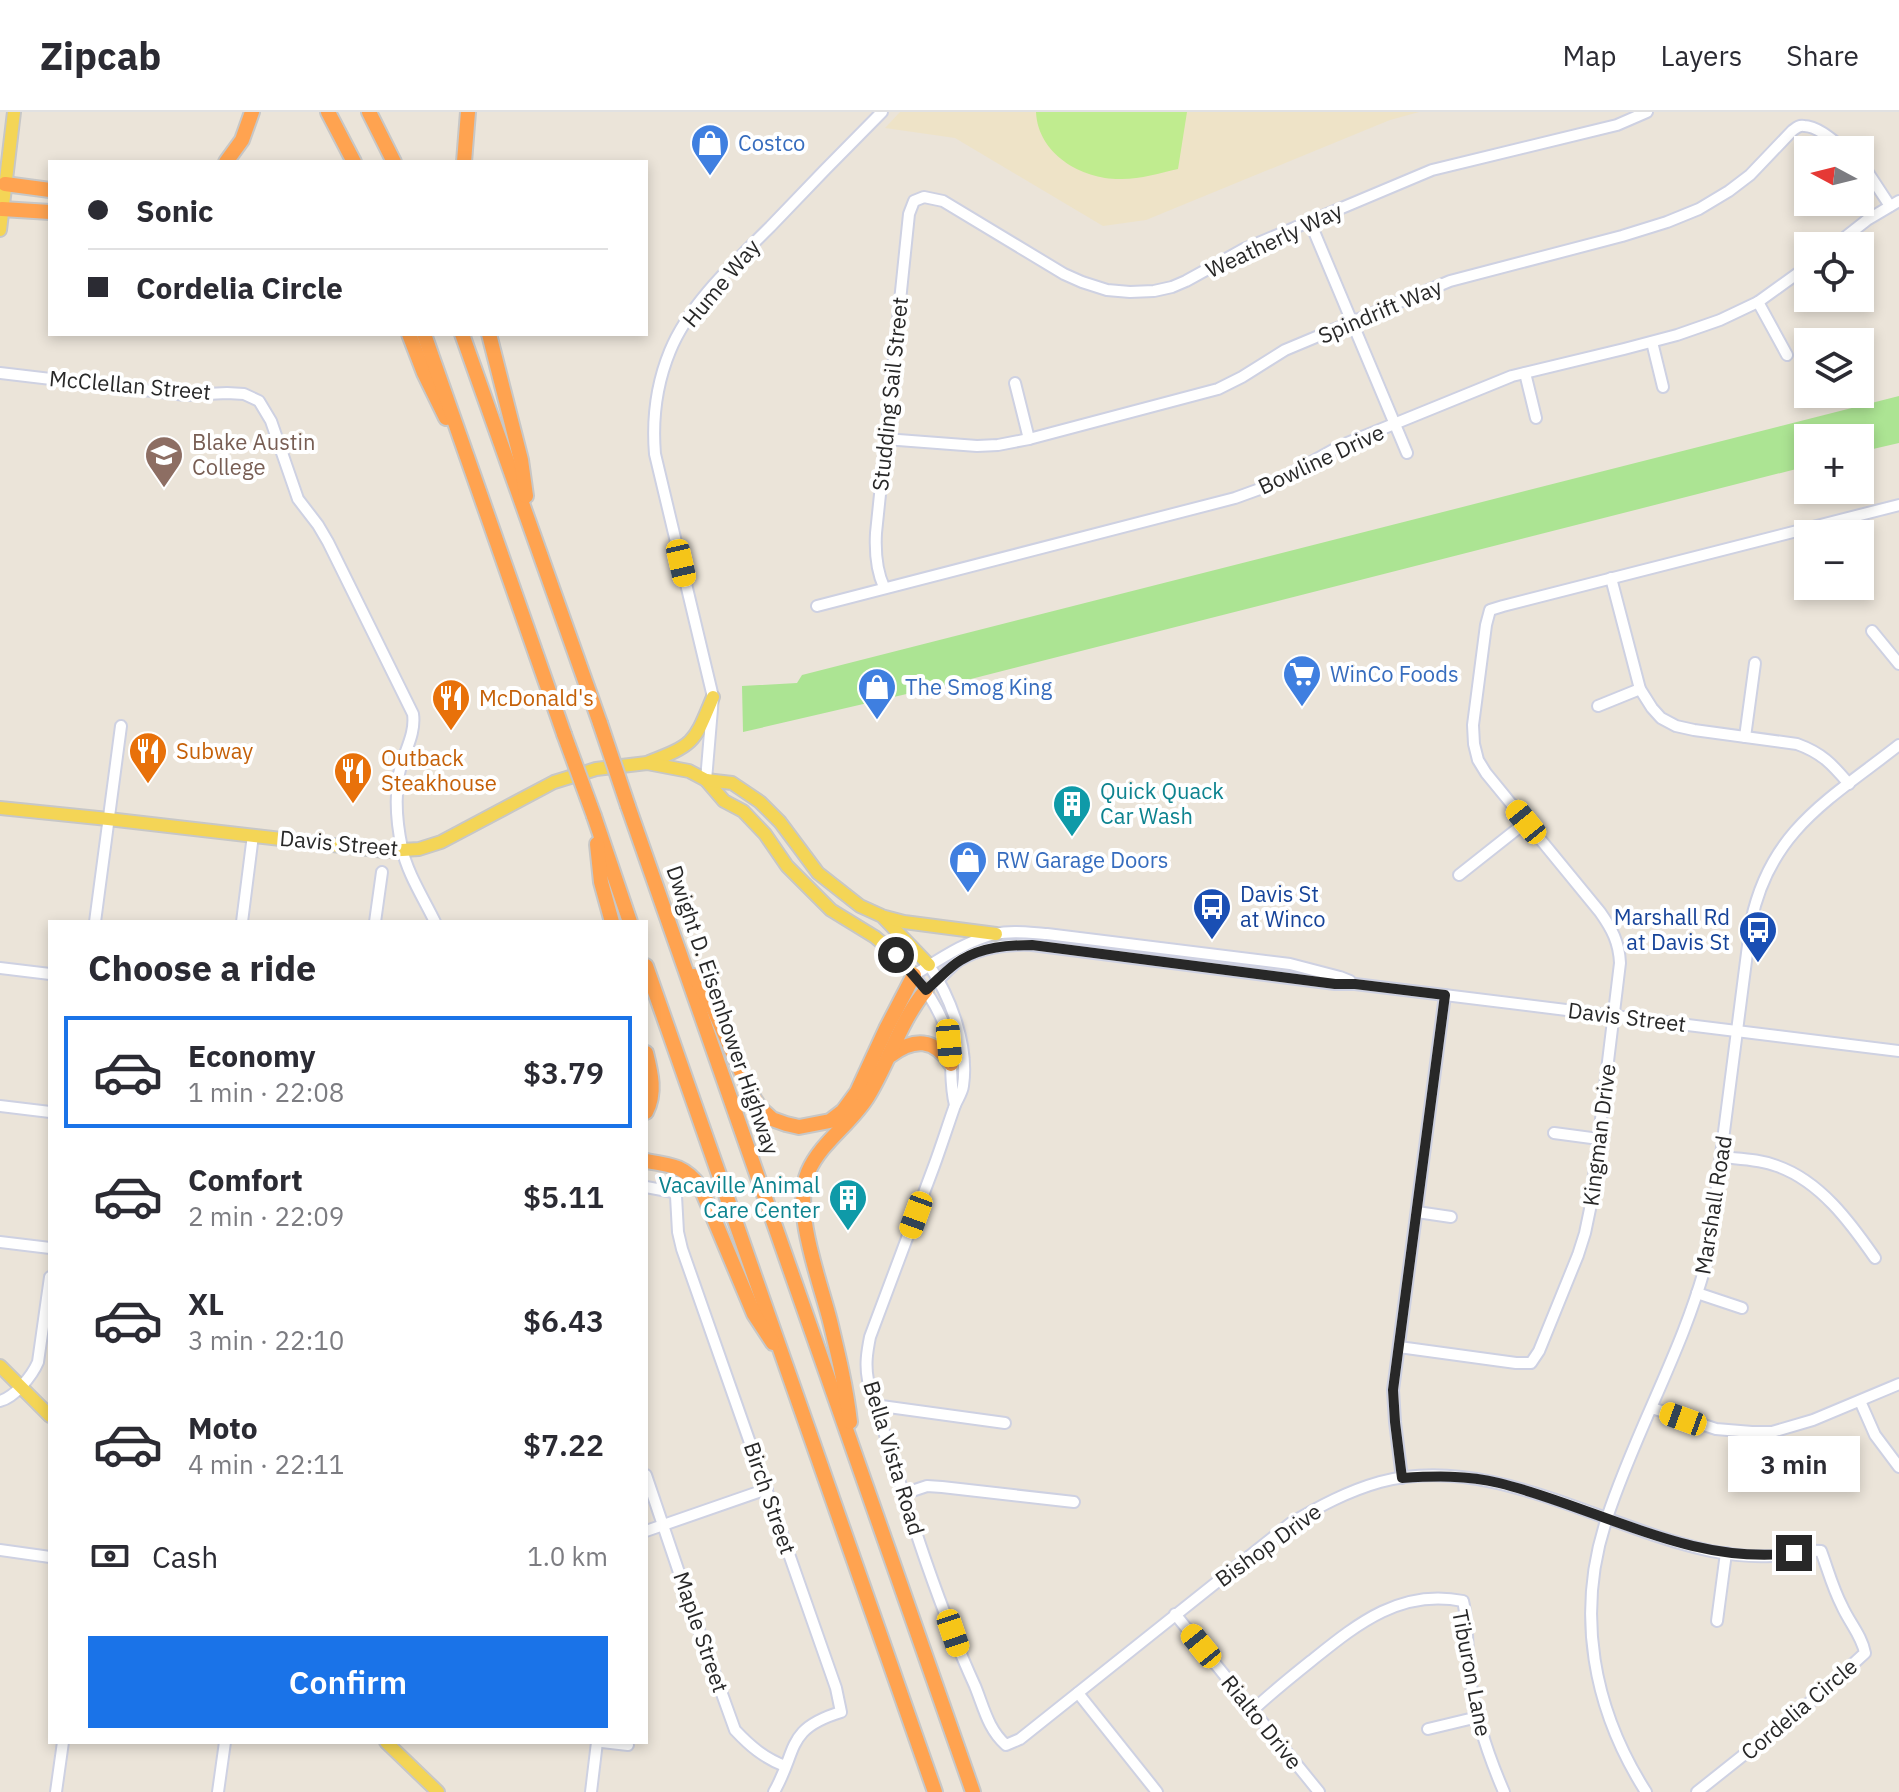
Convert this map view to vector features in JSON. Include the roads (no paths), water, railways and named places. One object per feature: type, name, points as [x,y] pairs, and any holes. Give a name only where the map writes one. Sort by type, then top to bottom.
[{"type":"highway","points":[[227,160],[242,140],[252,112]]},
{"type":"highway","points":[[328,112],[353,160]]},
{"type":"highway","points":[[369,112],[393,160]]},
{"type":"highway","points":[[464,160],[468,112]]},
{"type":"highway","points":[[2,184],[48,190]]},
{"type":"highway","points":[[1,209],[48,212]]},
{"type":"highway","points":[[410,336],[424,373],[472,472]]},
{"type":"highway","points":[[425,336],[629,920]]},
{"type":"highway","name":"Dwight D. Eisenhower Highway","points":[[463,336],[973,1792]]},
{"type":"highway","points":[[490,336],[521,460],[530,528]]},
{"type":"highway","points":[[594,816],[601,882],[611,920]]},
{"type":"highway","points":[[680,954],[710,1001],[736,1064],[760,1108],[772,1119],[799,1127],[830,1121],[843,1111],[857,1092],[914,975]]},
{"type":"highway","points":[[648,972],[935,1792]]},
{"type":"highway","points":[[854,1450],[846,1387],[803,1217],[803,1185],[817,1155],[860,1109],[915,1003],[926,990]]},
{"type":"highway","points":[[888,1057],[915,1042],[940,1050],[951,1064]]},
{"type":"highway","points":[[648,1061],[652,1089],[648,1108]]},
{"type":"highway","points":[[648,1161],[680,1168],[689,1173],[701,1188],[754,1314],[783,1358]]},
{"type":"main road","points":[[0,230],[2,184],[14,112]]},
{"type":"main road","points":[[647,763],[688,745],[696,736],[713,697]]},
{"type":"main road","name":"Davis Street","points":[[0,808],[385,851],[419,849],[441,842],[554,782],[596,769],[647,763],[689,771],[706,780],[732,783],[760,802],[780,822],[818,873],[860,906],[882,916],[929,965]]},
{"type":"main road","name":"Davis Street","points":[[706,780],[724,801],[743,811],[765,834],[787,866],[831,910],[875,937],[914,975]]},
{"type":"main road","points":[[882,916],[904,922],[996,934]]},
{"type":"main road","points":[[0,1366],[48,1414]]},
{"type":"main road","points":[[388,1744],[438,1792]]},
{"type":"street","name":"Hume Way","points":[[706,780],[713,697],[655,454],[653,418],[658,386],[677,335],[718,281],[882,112]]},
{"type":"street","name":"Weatherly Way","points":[[914,201],[924,197],[943,201],[1082,282],[1107,290],[1154,291],[1186,281],[1244,249],[1432,170],[1617,125],[1647,112]]},
{"type":"street","name":"Spindrift Way","points":[[885,439],[998,445],[1218,389],[1285,350],[1450,281],[1622,236],[1699,209],[1750,175],[1792,131],[1804,126],[1825,136]]},
{"type":"street","points":[[1852,232],[1894,203],[1874,180]]},
{"type":"street","name":"Studding Sail Street","points":[[884,587],[875,547],[909,214],[914,201]]},
{"type":"street","points":[[1310,222],[1407,453]]},
{"type":"street","name":"Bowline Drive","points":[[817,606],[1235,498],[1268,486],[1340,446],[1512,376],[1652,342],[1720,320],[1758,302],[1794,276]]},
{"type":"street","points":[[1758,302],[1787,355]]},
{"type":"street","points":[[1652,342],[1663,387]]},
{"type":"street","name":"McClellan Street","points":[[0,373],[186,395],[244,394],[259,401],[271,421],[298,499],[328,542],[413,714],[413,731],[398,781],[402,850]]},
{"type":"street","points":[[1525,373],[1536,418]]},
{"type":"street","points":[[1015,383],[1029,439]]},
{"type":"street","name":"Kingman Drive","points":[[1399,1347],[1531,1363],[1539,1351],[1585,1233],[1599,1139],[1620,963],[1619,948],[1614,931],[1600,912],[1478,760],[1473,725],[1490,610],[1899,505]]},
{"type":"street","points":[[1611,578],[1640,689],[1661,718],[1694,730],[1797,744],[1825,757],[1849,784]]},
{"type":"street","points":[[1872,631],[1899,664]]},
{"type":"street","points":[[1745,737],[1755,663]]},
{"type":"street","points":[[1598,706],[1640,689]]},
{"type":"street","points":[[95,920],[121,726]]},
{"type":"street","name":"Marshall Road","points":[[1646,1792],[1615,1735],[1604,1707],[1595,1667],[1591,1596],[1595,1562],[1606,1519],[1697,1293],[1712,1235],[1751,922],[1765,875],[1795,829],[1899,745]]},
{"type":"street","points":[[1459,875],[1526,822]]},
{"type":"street","points":[[242,920],[253,835]]},
{"type":"street","points":[[402,850],[434,920]]},
{"type":"street","points":[[375,920],[382,872]]},
{"type":"street","name":"Davis Street","points":[[1355,984],[1290,964],[1047,934],[996,934],[961,947],[914,975],[926,990],[959,961],[985,950],[1032,945],[1899,1051]]},
{"type":"street","name":"Davis Street","points":[[929,965],[939,979]]},
{"type":"street","points":[[0,968],[48,974]]},
{"type":"street","name":"Bella Vista Road","points":[[939,979],[962,1047],[963,1089],[870,1337],[866,1358],[868,1379],[903,1494],[962,1661],[997,1737],[1006,1745],[1020,1739]]},
{"type":"street","name":"Bella Vista Road","points":[[926,990],[949,1043],[950,1088],[955,1105]]},
{"type":"street","points":[[1402,1478],[1393,1390],[1445,995]]},
{"type":"street","points":[[0,1106],[48,1112]]},
{"type":"street","points":[[1554,1133],[1599,1139]]},
{"type":"street","points":[[1722,1157],[1758,1161],[1798,1175],[1825,1196],[1875,1258]]},
{"type":"street","name":"Birch Street","points":[[648,1187],[673,1192],[676,1196],[682,1249],[836,1688],[841,1712],[820,1718],[806,1727],[793,1745],[774,1792]]},
{"type":"street","points":[[1417,1212],[1451,1217]]},
{"type":"street","points":[[0,1242],[48,1248]]},
{"type":"street","points":[[0,1401],[7,1399],[34,1371],[40,1358],[48,1293]]},
{"type":"street","points":[[1697,1293],[1742,1308]]},
{"type":"street","points":[[1652,1408],[1716,1429],[1772,1432],[1813,1420],[1899,1384]]},
{"type":"street","points":[[1860,1401],[1875,1435],[1899,1467]]},
{"type":"street","points":[[874,1405],[1005,1423]]},
{"type":"street","name":"Bishop Drive","points":[[1020,1739],[1291,1523],[1326,1502],[1355,1490],[1402,1478],[1438,1475],[1473,1478],[1498,1482],[1606,1519]]},
{"type":"street","name":"Maple Street","points":[[648,1481],[735,1730],[750,1746],[785,1766]]},
{"type":"street","points":[[903,1494],[927,1486],[1074,1502]]},
{"type":"street","points":[[648,1530],[767,1489]]},
{"type":"street","name":"Cordelia Circle","points":[[1606,1519],[1697,1548],[1726,1553],[1769,1556],[1821,1551],[1837,1596],[1863,1642],[1865,1653],[1819,1695],[1697,1792]]},
{"type":"street","points":[[0,1550],[48,1557]]},
{"type":"street","points":[[1717,1621],[1726,1553]]},
{"type":"street","name":"Tiburon Lane","points":[[1253,1710],[1349,1631],[1377,1613],[1415,1601],[1448,1598],[1463,1601],[1470,1678],[1478,1717],[1490,1762],[1504,1792]]},
{"type":"street","name":"Rialto Drive","points":[[1175,1614],[1319,1792]]},
{"type":"street","points":[[1078,1693],[1153,1790]]},
{"type":"street","points":[[1428,1729],[1478,1717]]},
{"type":"street","points":[[56,1792],[63,1744]]},
{"type":"street","points":[[218,1792],[225,1744]]},
{"type":"street","points":[[591,1792],[599,1744]]},
{"type":"street","points":[[618,1744],[628,1745]]},
{"type":"place","name":"Costco","points":[[710,177]]},
{"type":"place","name":"Blake Austin College","points":[[164,489]]},
{"type":"place","name":"WinCo Foods","points":[[1302,708]]},
{"type":"place","name":"The Smog King","points":[[877,721]]},
{"type":"place","name":"McDonald's","points":[[451,732]]},
{"type":"place","name":"Subway","points":[[148,785]]},
{"type":"place","name":"Outback Steakhouse","points":[[353,805]]},
{"type":"place","name":"Quick Quack Car Wash","points":[[1072,838]]},
{"type":"place","name":"RW Garage Doors","points":[[968,894]]},
{"type":"place","name":"Davis St at Winco","points":[[1212,941]]},
{"type":"place","name":"Marshall Rd at Davis St","points":[[1758,964]]},
{"type":"place","name":"Vacaville Animal Care Center","points":[[848,1232]]}]
